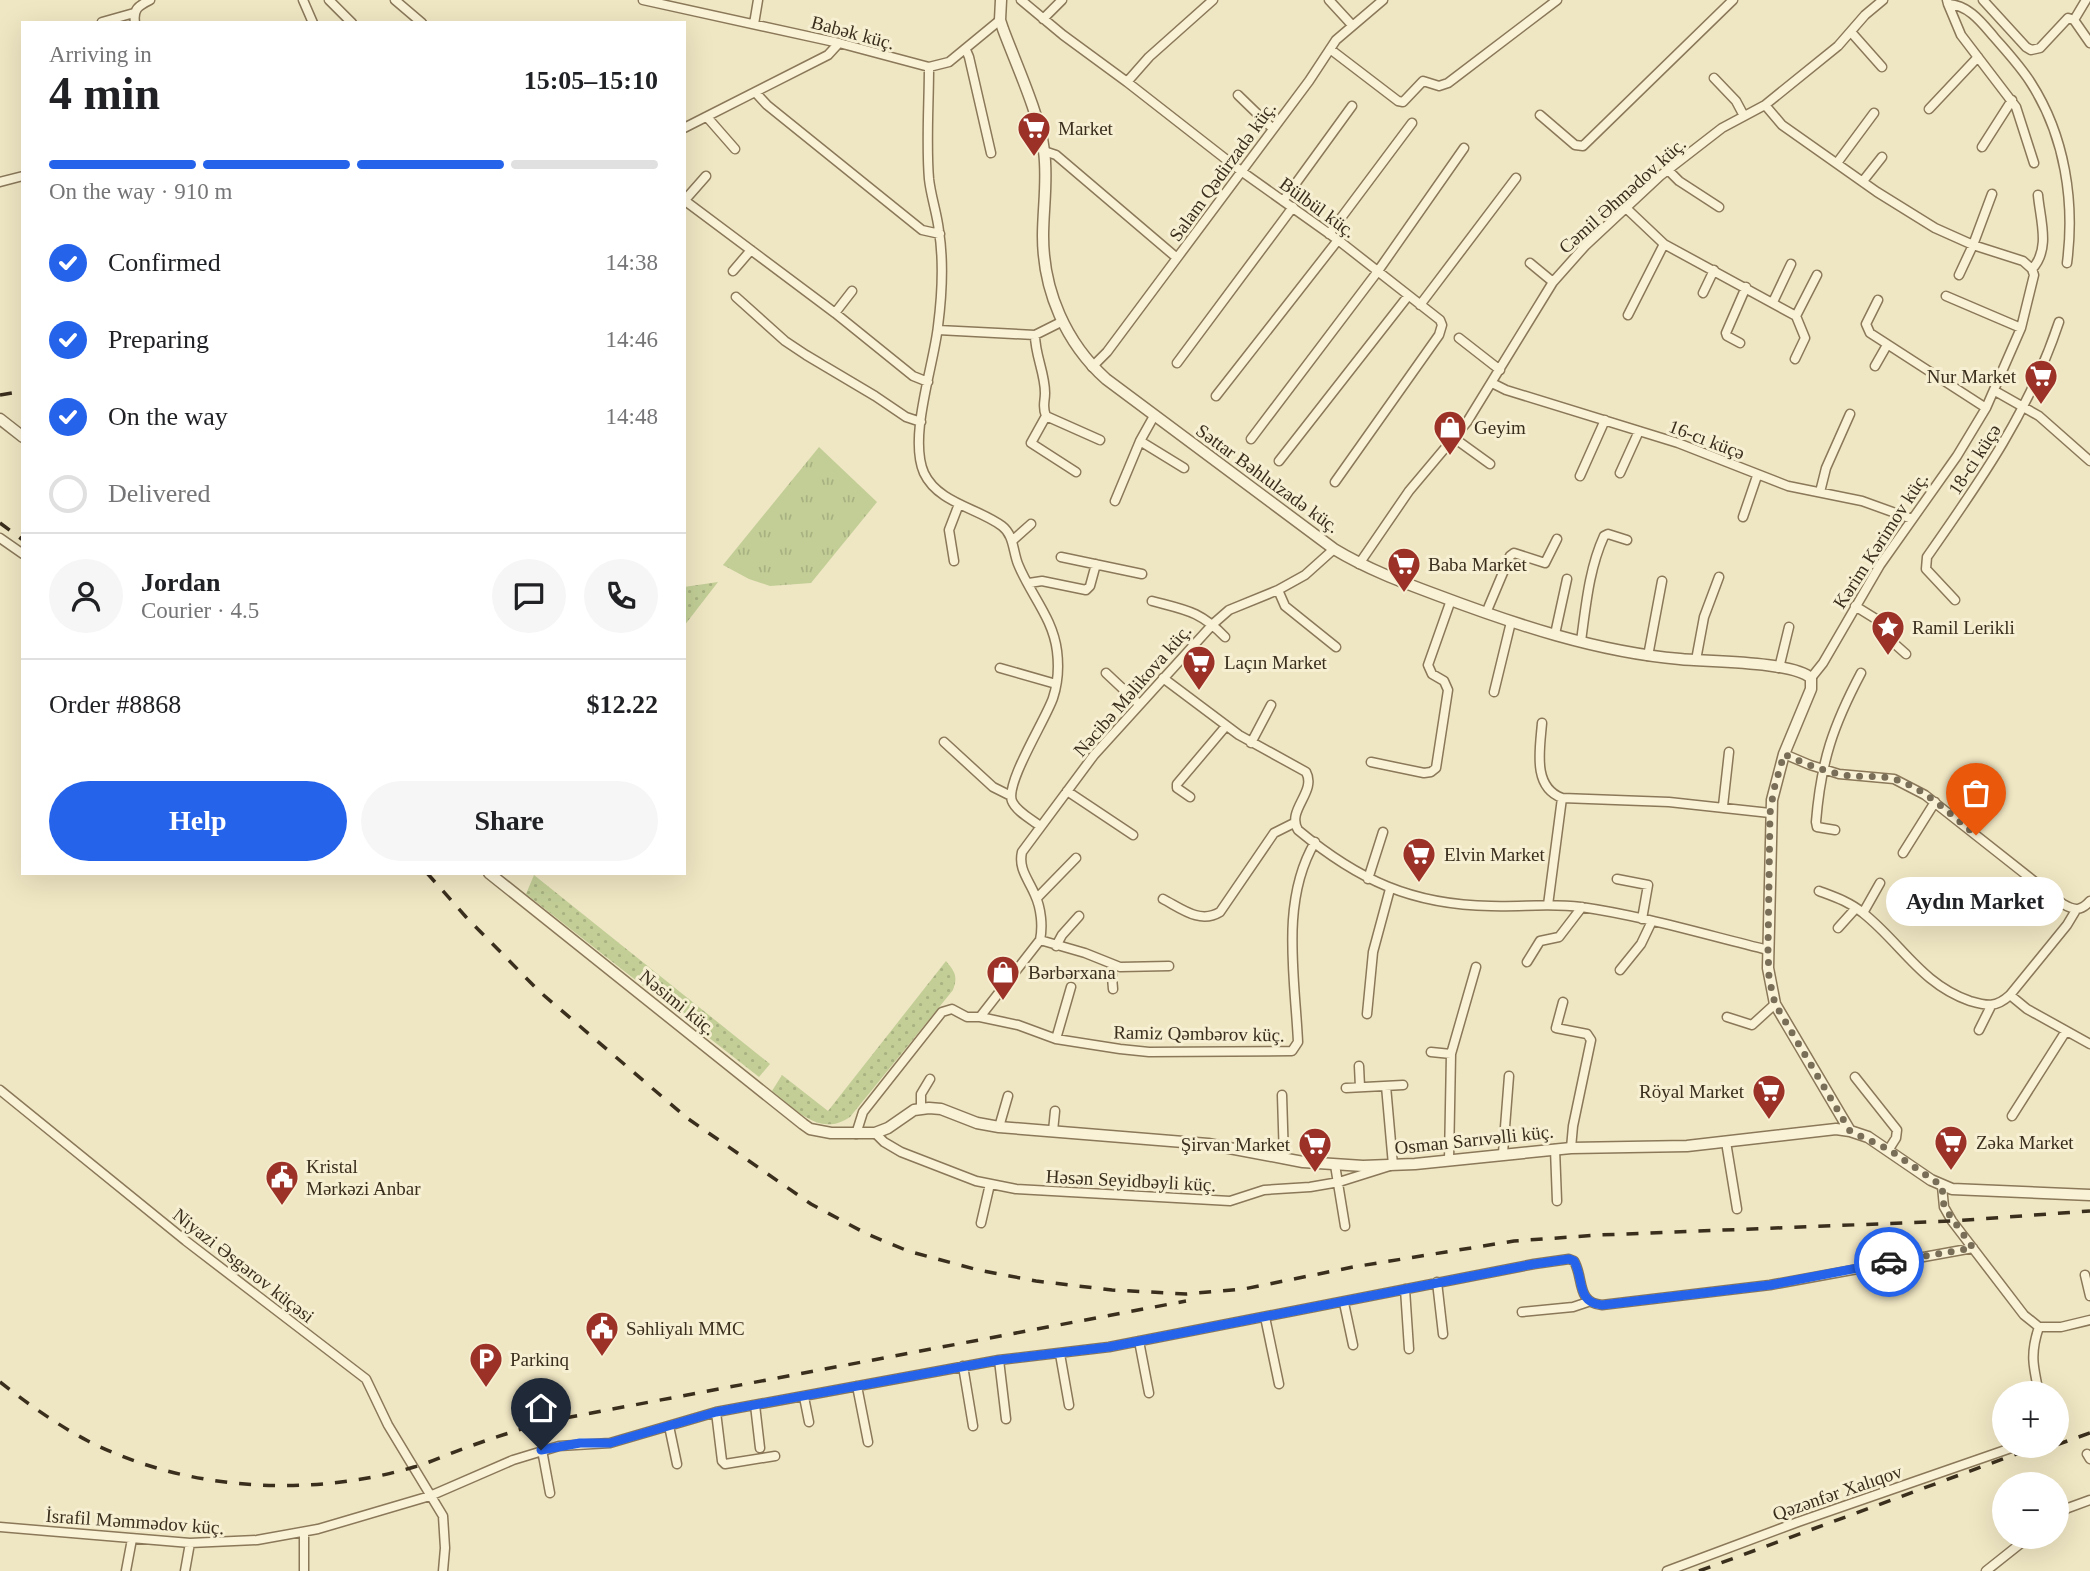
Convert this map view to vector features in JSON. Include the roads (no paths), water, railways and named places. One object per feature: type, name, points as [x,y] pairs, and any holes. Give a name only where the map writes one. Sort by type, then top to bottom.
[{"type":"street","points":[[135,21],[136,7],[150,0]]},
{"type":"street","points":[[303,0],[312,21]]},
{"type":"street","points":[[329,0],[350,21]]},
{"type":"street","points":[[395,0],[420,21]]},
{"type":"street","name":"Babək küç.","points":[[642,0],[839,43],[929,68]]},
{"type":"street","points":[[754,24],[758,0]]},
{"type":"street","name":"Səttar Bəhlulzadə küç.","points":[[1001,0],[1000,20],[1037,121],[1045,151],[1044,261],[1052,294],[1063,321],[1092,367],[1154,416],[1359,564],[1511,622],[1581,641],[1648,656],[1800,671],[1811,678]]},
{"type":"street","name":"Bülbül küç.","points":[[1021,0],[1241,171],[1338,240],[1440,320],[1440,335],[1335,482]]},
{"type":"street","points":[[1044,19],[1062,0]]},
{"type":"street","points":[[1127,82],[1149,57],[1213,0]]},
{"type":"street","points":[[1329,0],[1352,25]]},
{"type":"street","name":"Salam Qədirzadə küç.","points":[[1092,367],[1107,352],[1342,32],[1383,0]]},
{"type":"street","points":[[1330,49],[1398,101],[1403,102],[1418,83],[1423,81],[1439,86],[1448,83],[1557,0]]},
{"type":"street","points":[[1540,115],[1575,145],[1583,146],[1733,0]]},
{"type":"street","name":"Cəmil Əhmədov küç.","points":[[1359,564],[1409,491],[1454,438],[1492,383],[1553,282],[1570,261],[1668,170],[1722,128],[1765,105],[1838,46],[1883,0]]},
{"type":"street","points":[[1983,0],[2031,50],[2040,48],[2065,19],[2071,18],[2090,43]]},
{"type":"street","points":[[2074,20],[2086,0]]},
{"type":"street","points":[[1947,2],[1961,35],[2012,100],[2020,116],[2034,163]]},
{"type":"street","points":[[1947,2],[1977,17],[2032,83],[2041,102],[2063,159],[2071,229],[2067,263]]},
{"type":"street","points":[[106,21],[134,13]]},
{"type":"street","points":[[930,1079],[921,1094],[921,1108],[875,1133],[856,1134],[863,1112],[942,1012],[952,1009],[967,1017],[979,1017],[1040,940],[1037,898],[1021,867],[1020,858],[1025,845],[1040,826],[1016,807],[1011,796],[1017,772],[1046,714],[1058,670],[1054,636],[1016,561],[1012,541],[1002,526],[959,504],[929,481],[924,472],[919,443],[938,330],[943,274],[940,234],[929,176],[929,68],[949,62],[1000,20]]},
{"type":"street","points":[[1851,32],[1882,68]]},
{"type":"street","points":[[686,127],[828,55],[839,43]]},
{"type":"street","points":[[965,50],[970,57],[991,153]]},
{"type":"street","points":[[1929,109],[1978,57]]},
{"type":"street","points":[[1714,78],[1740,106],[1744,116]]},
{"type":"street","points":[[756,93],[767,105],[922,230],[940,234]]},
{"type":"street","points":[[1238,95],[1273,129]]},
{"type":"street","points":[[1982,147],[2012,100]]},
{"type":"street","points":[[1765,105],[1782,125],[1949,236],[2023,261],[2032,269]]},
{"type":"street","points":[[1283,201],[1352,106]]},
{"type":"street","points":[[1837,163],[1874,113]]},
{"type":"street","points":[[707,117],[735,149]]},
{"type":"street","points":[[1329,234],[1412,124]]},
{"type":"street","points":[[1251,439],[1378,271],[1464,148]]},
{"type":"street","points":[[1045,151],[1056,155],[1177,258]]},
{"type":"street","points":[[1863,181],[1882,157]]},
{"type":"street","points":[[1668,170],[1679,181],[1719,207]]},
{"type":"street","points":[[686,199],[706,176]]},
{"type":"street","points":[[0,182],[21,177]]},
{"type":"street","points":[[1420,304],[1516,178]]},
{"type":"street","points":[[1959,275],[1992,194]]},
{"type":"street","name":"Kərim Kərimov küç.","points":[[1850,1131],[1775,1004],[1769,978],[1770,813],[1774,789],[1784,754],[1811,689],[1811,678],[1912,519],[1957,456],[1995,391],[2021,328],[2034,281],[2032,269],[2040,258],[2044,234],[2038,195]]},
{"type":"street","points":[[686,202],[835,313],[913,376],[928,382]]},
{"type":"street","points":[[1177,363],[1293,208]]},
{"type":"street","points":[[1626,208],[1664,244],[1796,316],[1805,338],[1795,359]]},
{"type":"street","points":[[1216,396],[1338,240]]},
{"type":"street","points":[[1628,315],[1664,244]]},
{"type":"street","points":[[733,271],[751,250]]},
{"type":"street","points":[[1530,263],[1553,282]]},
{"type":"street","points":[[1773,302],[1791,264]]},
{"type":"street","points":[[1703,293],[1714,270]]},
{"type":"street","points":[[1796,316],[1817,275]]},
{"type":"street","points":[[1740,343],[1727,336],[1726,332],[1746,287]]},
{"type":"street","points":[[835,313],[852,291]]},
{"type":"street","points":[[1279,461],[1408,296]]},
{"type":"street","points":[[1946,296],[2021,328]]},
{"type":"street","points":[[736,297],[785,341],[906,417],[921,422]]},
{"type":"street","points":[[1878,300],[1866,324],[1870,333],[1986,408]]},
{"type":"street","points":[[938,330],[1035,335],[1063,321]]},
{"type":"street","name":"18-ci küçə","points":[[1955,600],[1926,569],[1927,557],[1979,482],[2025,406],[2059,322]]},
{"type":"street","points":[[1035,335],[1045,388],[1046,416],[1100,440]]},
{"type":"street","points":[[1459,338],[1500,370]]},
{"type":"street","points":[[1875,366],[1887,345]]},
{"type":"street","name":"16-cı küçə","points":[[1492,383],[1506,390],[1698,451],[1757,476],[1788,486],[1862,500],[1912,519]]},
{"type":"street","points":[[1995,391],[2025,406],[2090,461]]},
{"type":"street","points":[[1820,492],[1826,468],[1850,414]]},
{"type":"street","points":[[1046,416],[1031,443],[1076,472]]},
{"type":"street","points":[[1115,501],[1140,441],[1154,416]]},
{"type":"street","points":[[0,419],[21,435]]},
{"type":"street","points":[[1580,476],[1605,420]]},
{"type":"street","points":[[1620,473],[1639,431]]},
{"type":"street","points":[[1454,438],[1490,464]]},
{"type":"street","points":[[1140,441],[1184,468]]},
{"type":"street","points":[[1743,517],[1757,476]]},
{"type":"street","points":[[954,562],[948,530],[959,504]]},
{"type":"street","points":[[1012,541],[1031,524]]},
{"type":"street","points":[[1581,641],[1592,567],[1604,536],[1608,534],[1627,540]]},
{"type":"street","points":[[0,538],[21,553]]},
{"type":"street","points":[[1486,613],[1510,556],[1514,553],[1520,554],[1545,563],[1557,539]]},
{"type":"street","name":"Nəcibə Məlikova küç.","points":[[1040,826],[1094,755],[1213,624],[1229,610],[1278,590],[1305,575],[1335,549]]},
{"type":"street","points":[[1061,557],[1142,574]]},
{"type":"street","points":[[1029,583],[1042,581],[1087,590],[1096,564]]},
{"type":"street","points":[[1696,660],[1704,617],[1719,577]]},
{"type":"street","points":[[1555,634],[1567,579]]},
{"type":"street","points":[[1648,656],[1662,581]]},
{"type":"street","points":[[1278,590],[1285,607],[1336,647]]},
{"type":"street","points":[[1371,762],[1424,773],[1432,772],[1436,768],[1448,691],[1444,681],[1432,674],[1428,665],[1451,600]]},
{"type":"street","points":[[1152,601],[1194,611],[1213,624],[1225,637]]},
{"type":"street","points":[[1855,606],[1876,619],[1888,638],[1906,654]]},
{"type":"street","points":[[1494,692],[1511,622]]},
{"type":"street","points":[[1779,668],[1789,627]]},
{"type":"street","points":[[1000,668],[1056,684]]},
{"type":"street","points":[[1106,673],[1139,704]]},
{"type":"street","points":[[1835,830],[1817,827],[1822,769],[1842,711],[1861,673]]},
{"type":"street","points":[[1163,678],[1251,743],[1299,767],[1309,777],[1309,786],[1295,817],[1294,823],[1298,830],[1368,879],[1390,889],[1467,905],[1582,907],[1652,921],[1768,950]]},
{"type":"street","points":[[1251,743],[1271,705]]},
{"type":"street","points":[[1542,723],[1539,760],[1541,778],[1549,792],[1562,798],[1723,806],[1770,813]]},
{"type":"street","points":[[1190,797],[1177,788],[1177,784],[1226,726]]},
{"type":"street","points":[[944,741],[993,787],[1011,796]]},
{"type":"street","points":[[1723,806],[1729,752]]},
{"type":"street","points":[[1784,754],[1839,774],[1894,779],[1913,788],[1935,802],[2063,904],[2076,910]]},
{"type":"street","points":[[1067,792],[1133,835]]},
{"type":"street","points":[[1548,905],[1562,798]]},
{"type":"street","points":[[1903,853],[1935,802]]},
{"type":"street","points":[[1163,899],[1195,916],[1213,917],[1220,912],[1274,833],[1294,823]]},
{"type":"street","points":[[1368,879],[1383,832]]},
{"type":"street","name":"Ramiz Qəmbərov küç.","points":[[979,1017],[1018,1025],[1056,1039],[1149,1052],[1292,1051],[1298,1042],[1292,918],[1304,867],[1315,842]]},
{"type":"street","points":[[1037,898],[1076,858]]},
{"type":"street","name":"Nəsimi küç.","points":[[492,875],[803,1124],[820,1132],[856,1134]]},
{"type":"street","points":[[1617,879],[1648,885],[1642,919]]},
{"type":"street","points":[[1838,928],[1860,910],[1880,883]]},
{"type":"street","points":[[1367,1014],[1373,952],[1390,889]]},
{"type":"street","points":[[1819,891],[1860,910],[1912,963],[1941,987],[1956,996],[1991,1006],[2010,995],[2076,910],[2090,901]]},
{"type":"street","points":[[1527,962],[1540,941],[1559,937],[1582,907]]},
{"type":"street","points":[[1056,946],[1062,934],[1079,915]]},
{"type":"street","points":[[1620,970],[1645,938],[1652,921]]},
{"type":"street","points":[[1040,940],[1084,953],[1111,965],[1139,969],[1168,966]]},
{"type":"street","points":[[1111,965],[1113,989]]},
{"type":"street","points":[[1450,1160],[1451,1055],[1476,967]]},
{"type":"street","points":[[1056,1039],[1071,987]]},
{"type":"street","points":[[2010,995],[2018,1003],[2090,1044]]},
{"type":"street","points":[[1563,1002],[1556,1028],[1587,1034],[1591,1040],[1571,1148]]},
{"type":"street","points":[[1727,1017],[1752,1025],[1775,1004]]},
{"type":"street","points":[[1979,1030],[1991,1006]]},
{"type":"street","points":[[2012,1116],[2066,1031]]},
{"type":"street","points":[[1431,1052],[1451,1055]]},
{"type":"street","points":[[1359,1066],[1360,1087]]},
{"type":"street","points":[[1503,1153],[1509,1076]]},
{"type":"street","points":[[1855,1077],[1897,1130],[1896,1139],[1888,1149]]},
{"type":"street","points":[[1346,1088],[1403,1085]]},
{"type":"street","points":[[1386,1086],[1393,1165]]},
{"type":"street","name":"Niyazi Əsgərov küçəsi","points":[[0,1090],[186,1241],[366,1379],[388,1425],[443,1516],[443,1571]]},
{"type":"street","points":[[1282,1095],[1284,1159]]},
{"type":"street","points":[[999,1127],[1008,1096]]},
{"type":"street","name":"Osman Sarıvəlli küç.","points":[[921,1108],[941,1110],[977,1123],[999,1127],[1208,1144],[1284,1159],[1335,1165],[1393,1165],[1555,1149],[1664,1147],[1726,1142],[1803,1131],[1850,1131],[1888,1149],[1942,1186],[1962,1191],[2090,1195]]},
{"type":"street","points":[[1054,1131],[1055,1111]]},
{"type":"street","name":"Həsən Seyidbəyli küç.","points":[[875,1133],[901,1152],[990,1184],[1016,1189],[1124,1193],[1219,1202],[1264,1190],[1339,1182],[1393,1165]]},
{"type":"street","points":[[1726,1142],[1737,1209]]},
{"type":"street","points":[[1555,1149],[1557,1201]]},
{"type":"street","points":[[1335,1165],[1345,1226]]},
{"type":"street","points":[[981,1223],[990,1184]]},
{"type":"street","points":[[1942,1186],[1944,1207],[2024,1315],[2039,1327],[2061,1327],[2090,1320]]},
{"type":"street","points":[[1522,1312],[1573,1307],[1588,1302],[1602,1305],[1770,1285],[1973,1248]]},
{"type":"street","name":"İsrafil Məmmədov küç.","points":[[0,1527],[190,1543],[257,1540],[304,1532],[430,1496],[541,1450],[580,1443],[610,1443],[716,1412],[963,1366],[1139,1341],[1344,1303],[1437,1282],[1569,1259],[1578,1267],[1583,1294],[1588,1302]]},
{"type":"street","points":[[2085,1275],[2090,1296]]},
{"type":"street","points":[[1437,1282],[1443,1334]]},
{"type":"street","points":[[1405,1289],[1409,1349]]},
{"type":"street","points":[[1344,1303],[1353,1345]]},
{"type":"street","points":[[1265,1317],[1279,1384]]},
{"type":"street","points":[[2036,1381],[2032,1347],[2039,1327]]},
{"type":"street","points":[[1139,1341],[1149,1393]]},
{"type":"street","points":[[1060,1354],[1069,1405]]},
{"type":"street","points":[[999,1360],[1006,1419]]},
{"type":"street","points":[[963,1366],[973,1426]]},
{"type":"street","points":[[857,1386],[868,1442]]},
{"type":"street","points":[[804,1397],[810,1422]]},
{"type":"street","points":[[755,1405],[760,1448]]},
{"type":"street","points":[[716,1412],[724,1464],[775,1456]]},
{"type":"street","points":[[669,1426],[677,1464]]},
{"type":"street","points":[[541,1450],[550,1493]]},
{"type":"street","name":"Qəzənfər Xalıqov","points":[[1667,1571],[1992,1455]]},
{"type":"street","points":[[2069,1508],[2090,1500]]},
{"type":"street","points":[[304,1532],[304,1571]]},
{"type":"street","points":[[127,1571],[132,1539]]},
{"type":"street","points":[[185,1571],[190,1543]]},
{"type":"street","points":[[1986,1571],[2014,1549]]},
{"type":"railway","points":[[0,395],[21,391]]},
{"type":"railway","points":[[0,523],[21,539]]},
{"type":"railway","points":[[429,875],[540,992],[687,1118],[811,1204],[867,1234],[908,1251],[978,1270],[1036,1281],[1112,1290],[1186,1294],[1244,1289],[1353,1267],[1514,1241],[1599,1235],[1952,1221],[2090,1211]]},
{"type":"railway","points":[[0,1382],[65,1428],[126,1458],[166,1471],[207,1479],[291,1486],[374,1477],[414,1467],[549,1421],[1186,1301]]},
{"type":"railway","points":[[2069,1440],[2090,1433]]},
{"type":"railway","points":[[1699,1571],[2005,1458]]},
{"type":"place","name":"Market","points":[[1034,158]]},
{"type":"place","name":"Nur Market","points":[[2041,406]]},
{"type":"place","name":"Geyim","points":[[1450,457]]},
{"type":"place","name":"Baba Market","points":[[1404,594]]},
{"type":"place","name":"Ramil Lerikli","points":[[1888,657]]},
{"type":"place","name":"Laçın Market","points":[[1199,692]]},
{"type":"place","name":"Aydın Market","points":[[1976,835]]},
{"type":"place","name":"Elvin Market","points":[[1419,884]]},
{"type":"place","name":"Bərbərxana","points":[[1003,1002]]},
{"type":"place","name":"Röyal Market","points":[[1769,1121]]},
{"type":"place","name":"Zəka Market","points":[[1951,1172]]},
{"type":"place","name":"Şirvan Market","points":[[1315,1174]]},
{"type":"place","name":"Kristal Mərkəzi Anbar","points":[[282,1207]]},
{"type":"place","name":"Səhliyalı MMC","points":[[602,1358]]},
{"type":"place","name":"Parkinq","points":[[486,1389]]}]
